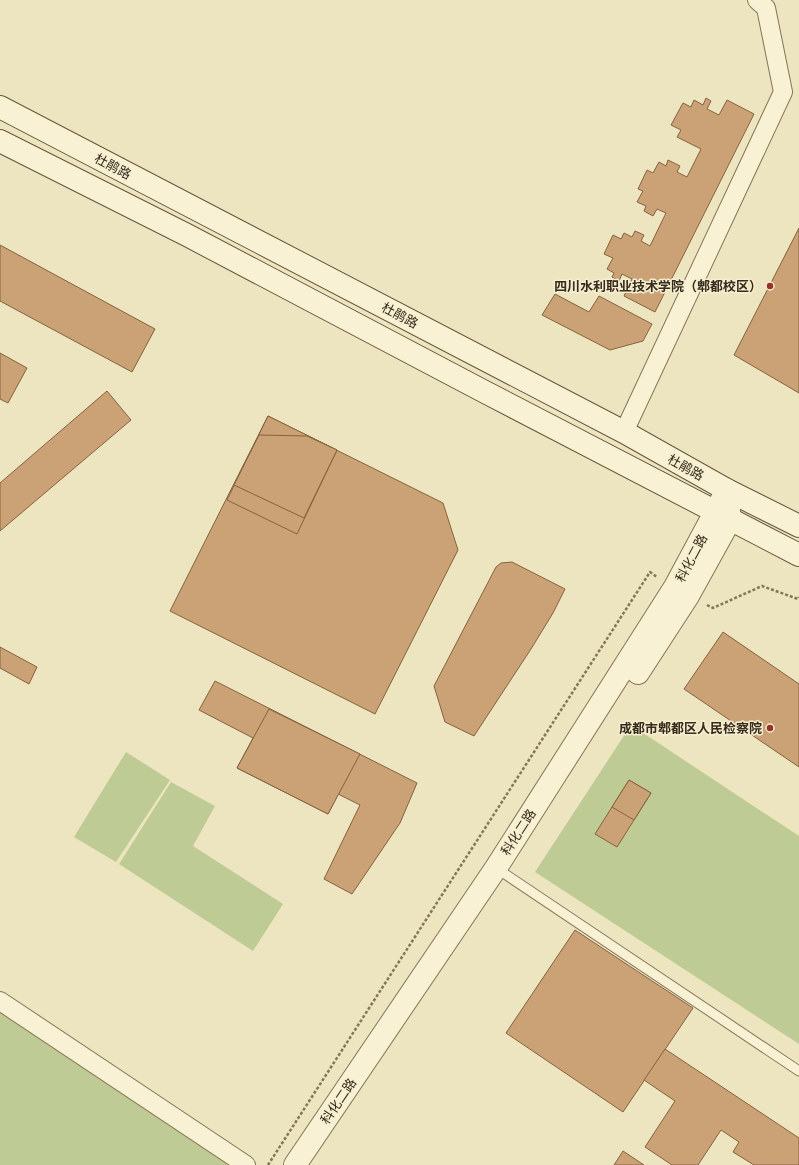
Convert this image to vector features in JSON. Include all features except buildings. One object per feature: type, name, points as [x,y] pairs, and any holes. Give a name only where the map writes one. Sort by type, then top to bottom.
[{"type":"main road","name":"杜鹃路","points":[[0,107],[624,432],[727,490],[799,526]]},
{"type":"main road","name":"杜鹃路","points":[[0,141],[188,235],[799,555]]},
{"type":"main road","name":"科化二路","points":[[295,1165],[501,872],[675,587],[722,516],[727,490]]},
{"type":"main road","points":[[310,1165],[501,872]]},
{"type":"street","points":[[624,432],[783,92],[766,8],[757,0]]},
{"type":"street","points":[[0,1001],[246,1165]]},
{"type":"lane","points":[[501,872],[799,1071]]},
{"type":"green space","points":[[631,725],[799,836],[799,1044],[535,872]]},
{"type":"green space","points":[[126,752],[170,780],[116,862],[74,837]]},
{"type":"green space","points":[[171,782],[215,806],[193,846],[283,904],[253,951],[119,864]]},
{"type":"green space","points":[[0,1011],[231,1165],[0,1165]]},
{"type":"place","name":"四川水利职业技术学院（郫都校区）","points":[[770,286]]},
{"type":"place","name":"成都市郫都区人民检察院","points":[[770,728]]}]
